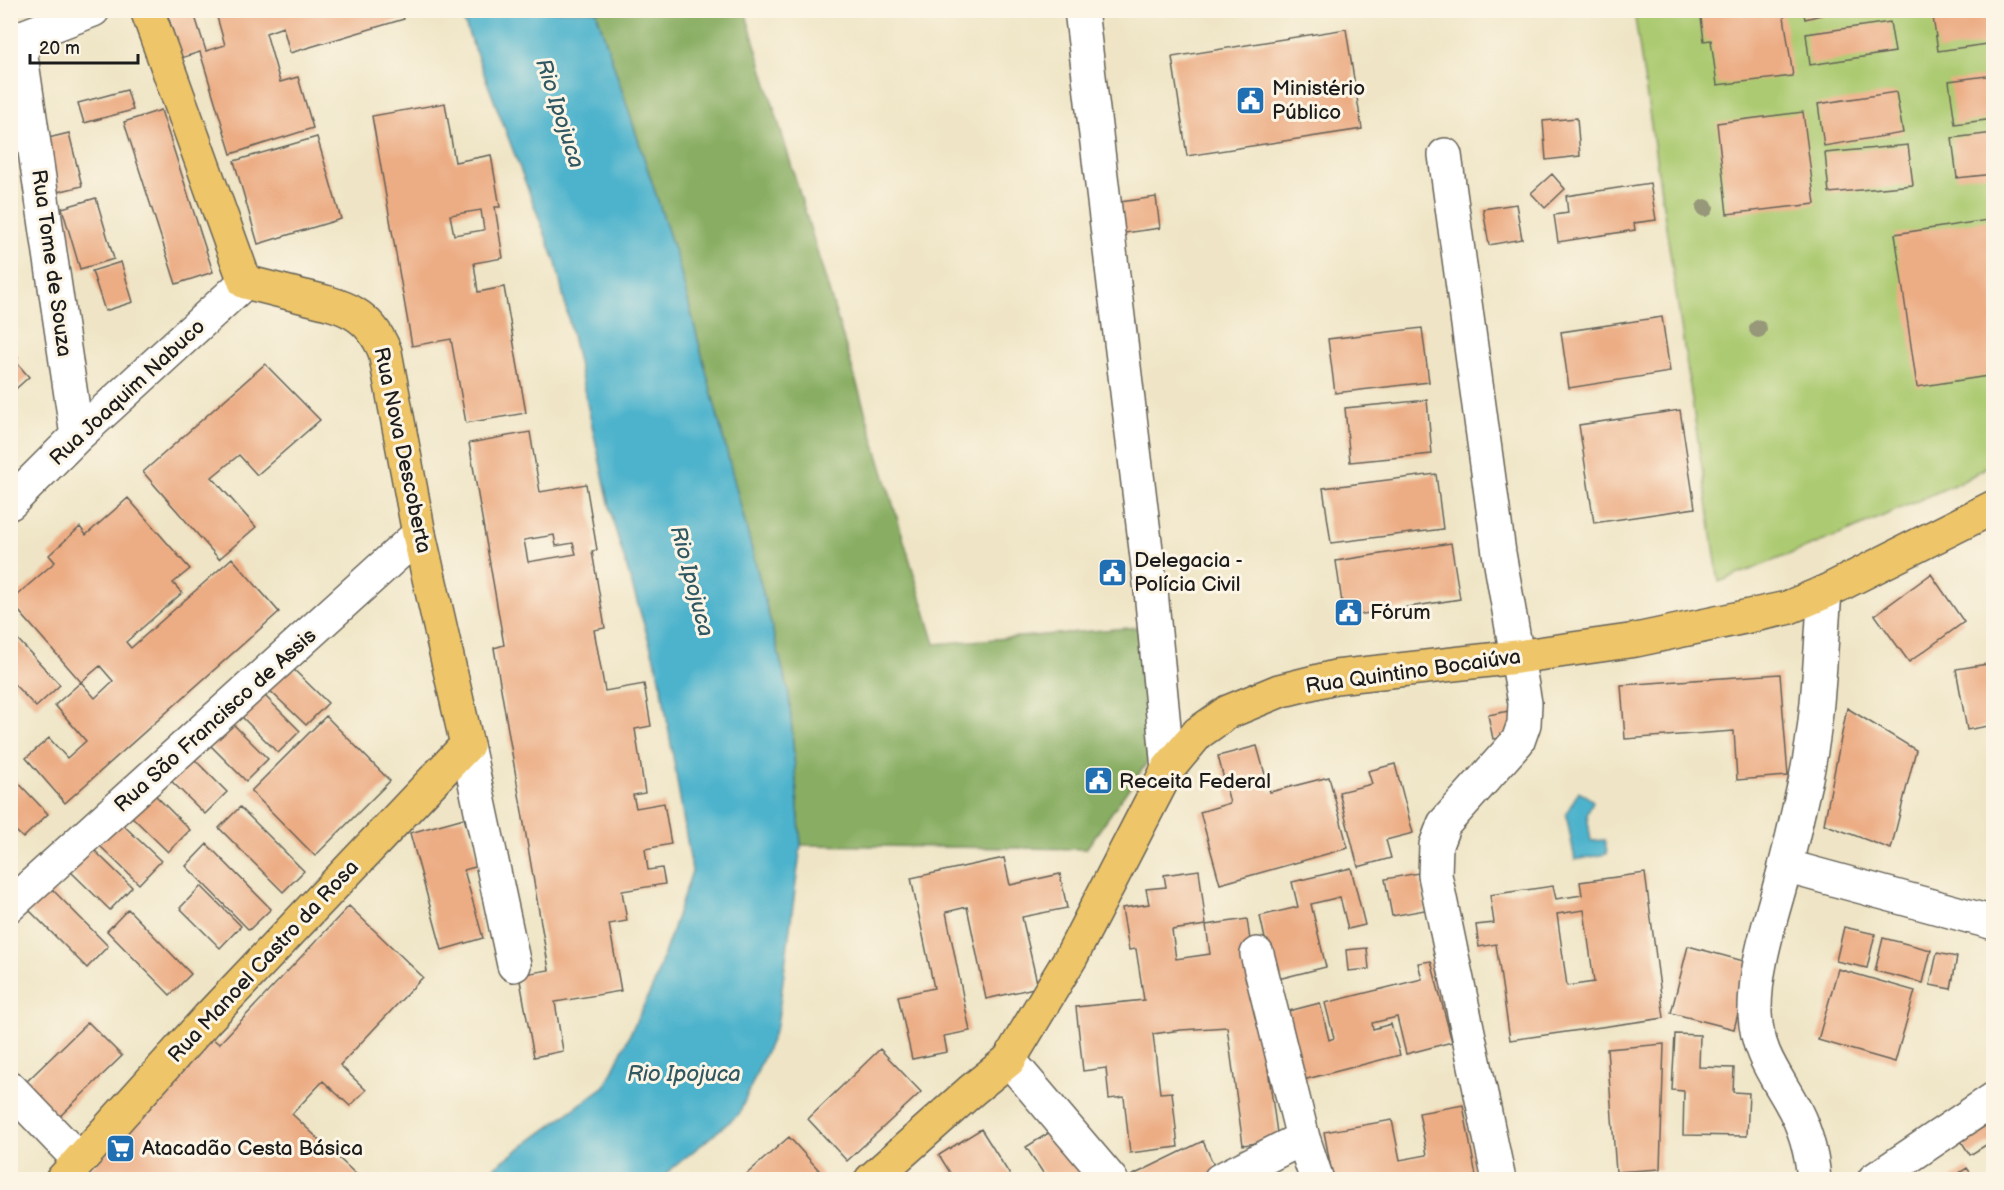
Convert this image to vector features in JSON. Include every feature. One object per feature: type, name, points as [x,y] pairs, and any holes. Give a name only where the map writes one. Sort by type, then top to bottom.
[{"type":"main road","points":[[147,10],[245,282]]},
{"type":"main road","name":"Rua Nova Descoberta","points":[[245,282],[343,306],[363,320],[379,337],[385,352],[419,534],[467,745]]},
{"type":"main road","name":"Rua Quintino Bocaiúva","points":[[871,1179],[1009,1060],[1071,957],[1168,769],[1198,733],[1228,712],[1279,691],[1335,677],[1517,657],[1636,640],[1787,608],[1825,592],[1994,507]]},
{"type":"main road","name":"Rua Manoel Castro da Rosa","points":[[70,1170],[208,1018],[467,745]]},
{"type":"street","name":"Rua Tome de Souza","points":[[77,436],[21,56],[25,36],[93,10]]},
{"type":"street","points":[[1081,10],[1149,579],[1168,769]]},
{"type":"street","points":[[1445,155],[1499,553],[1526,703],[1524,724],[1518,741],[1444,824],[1436,845],[1435,875],[1499,1179]]},
{"type":"street","name":"Rua Joaquim Nabuco","points":[[10,503],[77,436],[245,282]]},
{"type":"street","name":"Rua São Francisco de Assis","points":[[10,905],[419,534]]},
{"type":"street","points":[[1814,1179],[1806,1136],[1791,1102],[1763,1056],[1756,1030],[1756,1000],[1768,927],[1807,774],[1814,732],[1825,592]]},
{"type":"street","points":[[467,745],[514,965]]},
{"type":"street","points":[[1785,866],[1994,923]]},
{"type":"street","points":[[1257,954],[1303,1138],[1317,1179]]},
{"type":"street","points":[[1009,1060],[1111,1179]]},
{"type":"street","points":[[10,1088],[70,1170]]},
{"type":"street","points":[[1874,1179],[1994,1099]]},
{"type":"street","points":[[1220,1179],[1303,1138]]},
{"type":"green space","points":[[596,11],[745,11],[935,644],[1139,627],[1148,761],[1086,849],[801,845],[789,694],[678,262]]},
{"type":"green space","points":[[1634,11],[1993,11],[1993,463],[1965,480],[1849,531],[1719,582]]},
{"type":"water","name":"Rio Ipojuca","points":[[460,11],[596,11],[678,262],[789,694],[801,845],[777,1026],[739,1114],[659,1179],[478,1179],[605,1086],[654,984],[692,871],[660,678],[614,525],[556,263]]},
{"type":"water","points":[[1579,791],[1593,801],[1587,815],[1591,841],[1605,840],[1607,854],[1575,860],[1566,814]]},
{"type":"building","points":[[185,10],[193,10],[206,51],[225,45],[215,10],[401,10],[404,19],[290,53],[283,27],[266,33],[280,82],[298,77],[313,128],[231,154],[200,52],[181,58],[168,16]]},
{"type":"building","points":[[1700,10],[1783,10],[1793,76],[1717,85],[1711,40],[1704,41]]},
{"type":"building","points":[[1803,10],[1837,10],[1837,11],[1805,19]]},
{"type":"building","points":[[1932,10],[1994,10],[1994,43],[1938,51]]},
{"type":"building","points":[[1890,22],[1895,52],[1810,65],[1806,34]]},
{"type":"building","points":[[1346,29],[1362,129],[1187,156],[1172,57]]},
{"type":"building","points":[[1994,75],[1994,119],[1955,124],[1949,81]]},
{"type":"building","points":[[127,90],[133,110],[84,123],[78,103]]},
{"type":"building","points":[[1896,92],[1903,133],[1824,146],[1818,104]]},
{"type":"building","points":[[445,103],[455,162],[491,155],[500,207],[495,207],[503,258],[474,263],[478,292],[504,287],[526,413],[466,423],[451,339],[412,346],[372,116]],"holes":[[[481,210],[484,230],[454,235],[450,215]]]},
{"type":"building","points":[[161,110],[213,272],[176,284],[124,122]]},
{"type":"building","points":[[1803,112],[1815,204],[1727,214],[1717,123]]},
{"type":"building","points":[[1577,118],[1580,156],[1546,160],[1543,121]]},
{"type":"building","points":[[69,133],[82,186],[53,193],[40,140]]},
{"type":"building","points":[[1994,133],[1994,174],[1957,178],[1952,138]]},
{"type":"building","points":[[317,137],[341,219],[258,244],[234,161]]},
{"type":"building","points":[[1908,145],[1913,185],[1829,193],[1825,153]]},
{"type":"building","points":[[1552,174],[1565,189],[1545,208],[1531,193]]},
{"type":"building","points":[[1650,183],[1656,220],[1634,223],[1635,230],[1558,242],[1554,215],[1568,213],[1566,196]]},
{"type":"building","points":[[1156,197],[1160,228],[1118,234],[1113,203]]},
{"type":"building","points":[[96,198],[114,259],[80,269],[62,208]]},
{"type":"building","points":[[1516,204],[1522,239],[1489,245],[1483,209]]},
{"type":"building","points":[[1994,219],[1994,375],[1917,387],[1895,234]]},
{"type":"building","points":[[121,262],[133,302],[105,311],[92,271]]},
{"type":"building","points":[[1662,317],[1670,372],[1569,388],[1561,332]]},
{"type":"building","points":[[1422,328],[1429,382],[1335,393],[1328,339]]},
{"type":"building","points":[[10,349],[18,358],[15,361],[29,377],[10,394]]},
{"type":"building","points":[[265,364],[320,420],[257,475],[239,455],[212,477],[256,527],[219,559],[143,472]]},
{"type":"building","points":[[1427,400],[1432,454],[1350,462],[1345,408]]},
{"type":"building","points":[[1680,410],[1695,508],[1594,523],[1579,425]]},
{"type":"building","points":[[530,432],[540,492],[586,484],[597,550],[592,551],[605,628],[594,630],[605,691],[644,684],[651,726],[635,729],[645,793],[633,795],[636,808],[664,803],[671,844],[645,849],[648,870],[662,868],[665,884],[622,891],[627,921],[609,924],[621,991],[555,1002],[563,1051],[534,1057],[519,975],[549,970],[494,648],[504,645],[469,443]],"holes":[[[554,535],[556,546],[573,543],[576,554],[528,562],[524,540]]]},
{"type":"building","points":[[1436,474],[1443,529],[1331,543],[1323,488]]},
{"type":"building","points":[[128,498],[190,569],[173,583],[182,593],[126,642],[131,648],[232,558],[279,612],[65,803],[26,758],[49,738],[67,758],[86,741],[55,705],[81,682],[10,601],[55,562],[49,555],[80,527],[86,535]],"holes":[[[100,666],[113,681],[95,698],[81,682]]]},
{"type":"building","points":[[1451,543],[1460,599],[1344,617],[1336,561]]},
{"type":"building","points":[[1931,574],[1964,622],[1909,662],[1875,615]]},
{"type":"building","points":[[10,631],[60,685],[36,707],[10,680]]},
{"type":"building","points":[[287,663],[328,703],[306,725],[265,686]]},
{"type":"building","points":[[1994,663],[1994,725],[1967,730],[1956,669]]},
{"type":"building","points":[[1780,674],[1788,776],[1737,780],[1734,731],[1625,739],[1621,685]]},
{"type":"building","points":[[260,691],[300,731],[278,753],[238,713]]},
{"type":"building","points":[[1847,708],[1916,750],[1891,849],[1824,824]]},
{"type":"building","points":[[1514,710],[1518,735],[1493,739],[1488,715]]},
{"type":"building","points":[[326,716],[390,781],[315,856],[251,791]]},
{"type":"building","points":[[228,719],[268,759],[246,781],[206,741]]},
{"type":"building","points":[[1257,746],[1270,792],[1329,777],[1348,848],[1220,884],[1200,812],[1230,803],[1218,756]]},
{"type":"building","points":[[187,752],[227,792],[205,814],[165,775]]},
{"type":"building","points":[[1395,764],[1413,833],[1386,840],[1391,858],[1358,867],[1339,792],[1372,784],[1368,771]]},
{"type":"building","points":[[10,774],[48,814],[23,838],[10,825]]},
{"type":"building","points":[[150,790],[190,830],[168,852],[128,813]]},
{"type":"building","points":[[240,807],[304,871],[283,892],[219,828]]},
{"type":"building","points":[[464,818],[479,866],[464,870],[483,938],[442,950],[410,833]]},
{"type":"building","points":[[120,822],[161,861],[139,884],[98,844]]},
{"type":"building","points":[[207,844],[271,909],[249,930],[186,866]]},
{"type":"building","points":[[92,848],[132,887],[110,910],[70,871]]},
{"type":"building","points":[[1004,858],[1010,885],[1060,874],[1067,908],[1022,917],[1038,987],[986,999],[967,907],[946,912],[970,1031],[944,1036],[947,1052],[912,1059],[898,996],[934,988],[911,878]]},
{"type":"building","points":[[1351,868],[1365,925],[1348,929],[1340,897],[1311,904],[1326,967],[1274,980],[1260,916],[1298,907],[1292,882]]},
{"type":"building","points":[[1199,870],[1206,925],[1247,919],[1278,1140],[1243,1145],[1227,1027],[1181,1030],[1153,1034],[1160,1093],[1172,1092],[1178,1147],[1130,1153],[1124,1097],[1109,1099],[1106,1068],[1083,1071],[1076,1007],[1144,1000],[1136,949],[1129,950],[1122,908],[1149,904],[1146,889],[1166,887],[1164,875]],"holes":[[[1206,925],[1210,954],[1176,959],[1172,930]]]},
{"type":"building","points":[[1418,873],[1425,910],[1392,916],[1385,879]]},
{"type":"building","points":[[1645,873],[1664,1018],[1510,1040],[1496,944],[1479,947],[1476,925],[1494,923],[1490,895],[1553,886],[1556,899],[1582,895],[1580,882]],"holes":[[[1584,910],[1594,982],[1567,986],[1557,914]]]},
{"type":"building","points":[[45,882],[108,946],[87,968],[23,904]]},
{"type":"building","points":[[201,886],[241,926],[220,948],[180,908]]},
{"type":"building","points":[[349,906],[423,977],[340,1065],[366,1090],[350,1106],[323,1081],[292,1114],[361,1179],[91,1179],[85,1174],[212,1038],[219,1044]]},
{"type":"building","points":[[128,909],[191,974],[170,995],[107,931]]},
{"type":"building","points":[[1844,927],[1875,934],[1867,968],[1836,961]]},
{"type":"building","points":[[1883,938],[1931,950],[1923,983],[1875,971]]},
{"type":"building","points":[[1688,946],[1751,963],[1734,1029],[1671,1013]]},
{"type":"building","points":[[1367,948],[1369,969],[1348,971],[1346,950]]},
{"type":"building","points":[[1937,953],[1957,957],[1951,989],[1930,985]]},
{"type":"building","points":[[1431,961],[1452,1042],[1406,1054],[1397,1017],[1372,1023],[1373,1029],[1391,1024],[1400,1055],[1299,1081],[1281,1013],[1320,1003],[1329,1040],[1334,1038],[1325,1003],[1422,979],[1418,963]]},
{"type":"building","points":[[1838,969],[1915,991],[1895,1062],[1818,1040]]},
{"type":"building","points":[[88,1022],[122,1056],[55,1121],[22,1086]]},
{"type":"building","points":[[1675,1034],[1700,1035],[1699,1067],[1734,1068],[1733,1092],[1749,1093],[1747,1136],[1683,1135],[1684,1091],[1672,1090]]},
{"type":"building","points":[[1664,1044],[1660,1169],[1616,1172],[1607,1049]]},
{"type":"building","points":[[880,1049],[921,1092],[847,1161],[808,1119]]},
{"type":"building","points":[[1463,1105],[1476,1176],[1455,1179],[1333,1179],[1324,1132],[1392,1120],[1400,1160],[1427,1155],[1419,1113]]},
{"type":"building","points":[[1990,1123],[1994,1129],[1994,1140],[1970,1155],[1961,1141]]},
{"type":"building","points":[[981,1129],[1010,1175],[1003,1179],[954,1179],[939,1155]]},
{"type":"building","points":[[1055,1129],[1087,1179],[1047,1179],[1026,1147]]},
{"type":"building","points":[[789,1137],[827,1179],[741,1179],[758,1164]]},
{"type":"building","points":[[1203,1141],[1217,1172],[1201,1179],[1132,1179],[1131,1176]]},
{"type":"building","points":[[1967,1168],[1975,1179],[1950,1179]]},
{"type":"place","name":"Ministério Público","points":[[1251,100]]},
{"type":"place","name":"Delegacia - Polícia Civil","points":[[1113,572]]},
{"type":"place","name":"Fórum","points":[[1349,612]]},
{"type":"place","name":"Receita Federal","points":[[1098,781]]},
{"type":"place","name":"Atacadão Cesta Básica","points":[[121,1148]]}]
